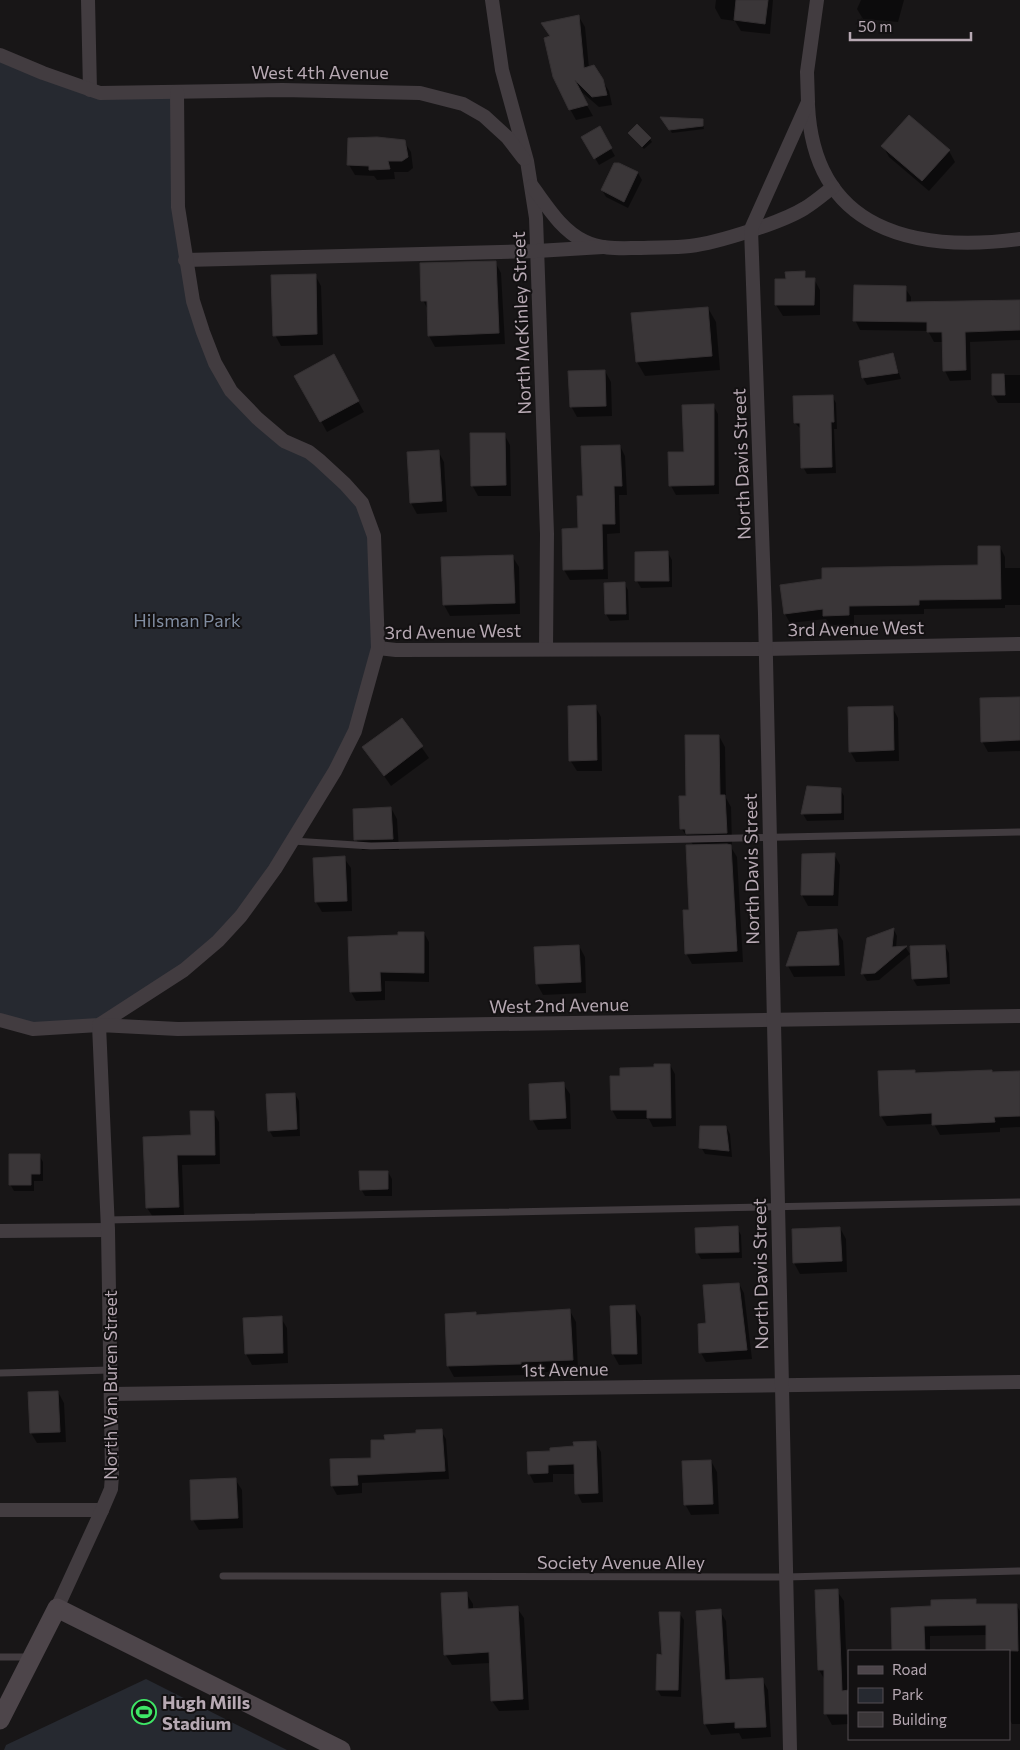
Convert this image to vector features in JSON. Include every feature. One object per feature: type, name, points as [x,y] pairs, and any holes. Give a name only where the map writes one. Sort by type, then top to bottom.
[{"type":"street","points":[[88,0],[90,90]]},
{"type":"street","name":"North McKinley Street","points":[[492,0],[502,70],[526,161],[536,218],[547,534],[546,649]]},
{"type":"street","name":"North Davis Street","points":[[790,1750],[765,649],[751,229],[808,102],[807,72],[817,0]]},
{"type":"street","name":"West 4th Avenue","points":[[0,55],[90,90],[100,92],[282,90],[420,93],[463,104],[484,116],[507,137],[526,161]]},
{"type":"street","points":[[177,92],[178,207],[185,260],[193,300],[203,332],[215,363],[231,391],[257,418],[284,441],[309,452],[319,460],[345,484],[366,511],[374,536],[378,648]]},
{"type":"street","points":[[808,102],[809,128],[814,149],[833,187],[859,215],[878,226],[902,236],[929,242],[966,244],[1020,240]]},
{"type":"street","points":[[531,185],[550,212],[571,233],[585,241],[603,247]]},
{"type":"street","points":[[185,260],[690,246],[751,229],[804,209],[833,187]]},
{"type":"street","name":"3rd Avenue West","points":[[0,1020],[33,1029],[99,1025],[184,970],[218,941],[241,916],[293,841],[331,778],[355,731],[378,648],[765,649],[1020,644]]},
{"type":"street","name":"West 2nd Avenue","points":[[99,1025],[178,1029],[1020,1016]]},
{"type":"street","name":"North Van Buren Street","points":[[0,1720],[57,1608],[111,1489],[108,1225],[99,1025]]},
{"type":"street","points":[[0,1231],[108,1225]]},
{"type":"street","name":"1st Avenue","points":[[111,1394],[137,1392],[1020,1382]]},
{"type":"street","points":[[0,1510],[102,1510]]},
{"type":"street","points":[[57,1608],[341,1750]]},
{"type":"lane","points":[[293,841],[372,846],[1020,832]]},
{"type":"lane","points":[[108,1225],[1020,1202]]},
{"type":"lane","points":[[0,1372],[110,1370]]},
{"type":"lane","name":"Society Avenue Alley","points":[[223,1576],[786,1577],[1020,1571]]},
{"type":"lane","points":[[0,1658],[31,1657]]},
{"type":"green space","name":"Hilsman Park","points":[[0,59],[100,97],[174,96],[192,308],[230,394],[309,456],[358,503],[372,536],[376,648],[353,731],[311,809],[217,940],[102,1021],[34,1028],[0,1018]]},
{"type":"green space","name":"Hugh Mills Stadium","points":[[146,1679],[287,1750],[4,1750],[6,1745]]},
{"type":"building","points":[[736,0],[768,0],[765,24],[734,20]]},
{"type":"building","points":[[579,15],[584,68],[594,65],[603,79],[607,95],[592,97],[575,80],[588,105],[569,110],[553,77],[544,38],[550,36],[541,23]]},
{"type":"building","points":[[909,115],[950,150],[922,181],[881,146]]},
{"type":"building","points":[[660,117],[703,119],[703,126],[669,130]]},
{"type":"building","points":[[637,124],[651,138],[642,147],[628,133]]},
{"type":"building","points":[[600,126],[612,148],[594,159],[581,137]]},
{"type":"building","points":[[377,137],[405,140],[408,157],[402,161],[388,161],[390,169],[369,170],[369,166],[347,165],[348,138]]},
{"type":"building","points":[[614,163],[619,163],[638,172],[624,202],[601,190]]},
{"type":"building","points":[[496,261],[499,333],[428,336],[427,301],[421,301],[420,263]]},
{"type":"building","points":[[805,271],[805,278],[815,278],[814,305],[775,305],[775,279],[786,279],[785,272]]},
{"type":"building","points":[[316,274],[317,334],[273,336],[271,275]]},
{"type":"building","points":[[854,285],[906,286],[906,302],[1020,300],[1020,330],[965,332],[966,370],[943,371],[942,332],[927,332],[927,322],[853,321]]},
{"type":"building","points":[[708,307],[712,356],[636,362],[631,313]]},
{"type":"building","points":[[893,353],[898,373],[862,378],[859,361]]},
{"type":"building","points":[[334,354],[359,401],[320,422],[294,376]]},
{"type":"building","points":[[605,370],[606,406],[570,407],[568,371]]},
{"type":"building","points":[[992,374],[1004,374],[1005,395],[992,395]]},
{"type":"building","points":[[833,395],[834,422],[831,422],[832,467],[801,468],[800,423],[794,423],[793,396]]},
{"type":"building","points":[[714,404],[714,485],[669,486],[668,452],[684,452],[682,405]]},
{"type":"building","points":[[470,433],[505,433],[506,485],[471,486]]},
{"type":"building","points":[[620,445],[622,486],[614,486],[615,524],[602,524],[603,569],[563,570],[562,529],[578,528],[577,496],[583,496],[581,446]]},
{"type":"building","points":[[439,450],[442,501],[410,503],[407,452]]},
{"type":"building","points":[[978,546],[1000,546],[1001,599],[919,600],[919,605],[849,606],[849,615],[823,616],[823,609],[784,614],[780,585],[822,579],[822,568],[978,565]]},
{"type":"building","points":[[668,551],[669,581],[635,581],[635,552]]},
{"type":"building","points":[[513,555],[515,603],[443,605],[441,557]]},
{"type":"building","points":[[625,582],[626,614],[605,614],[604,583]]},
{"type":"building","points":[[1020,697],[1020,740],[981,742],[980,698]]},
{"type":"building","points":[[596,705],[597,760],[569,761],[568,706]]},
{"type":"building","points":[[893,706],[894,750],[849,752],[848,707]]},
{"type":"building","points":[[402,718],[423,746],[384,776],[362,747]]},
{"type":"building","points":[[685,735],[719,735],[720,795],[725,795],[727,833],[686,834],[685,829],[680,829],[679,796],[686,796]]},
{"type":"building","points":[[807,786],[841,788],[841,813],[801,814]]},
{"type":"building","points":[[391,807],[393,839],[354,840],[353,809]]},
{"type":"building","points":[[686,845],[731,845],[737,951],[685,954],[683,910],[689,910]]},
{"type":"building","points":[[835,853],[833,895],[801,895],[802,854]]},
{"type":"building","points":[[345,856],[347,901],[315,902],[313,858]]},
{"type":"building","points":[[894,928],[892,947],[907,946],[875,973],[861,974],[867,938]]},
{"type":"building","points":[[837,929],[839,965],[786,966],[798,932]]},
{"type":"building","points":[[398,932],[424,932],[424,973],[380,972],[381,991],[350,992],[348,937],[398,935]]},
{"type":"building","points":[[579,945],[581,982],[536,984],[534,947]]},
{"type":"building","points":[[945,945],[947,977],[912,979],[910,946]]},
{"type":"building","points":[[654,1064],[670,1064],[671,1118],[647,1118],[647,1110],[611,1110],[610,1076],[620,1076],[620,1068],[654,1067]]},
{"type":"building","points":[[915,1070],[915,1073],[992,1070],[992,1072],[1020,1071],[1020,1116],[994,1117],[995,1122],[932,1125],[932,1113],[880,1116],[878,1071]]},
{"type":"building","points":[[564,1082],[566,1118],[530,1120],[529,1084]]},
{"type":"building","points":[[295,1093],[297,1129],[268,1131],[266,1094]]},
{"type":"building","points":[[190,1111],[214,1111],[215,1155],[177,1155],[179,1207],[146,1208],[143,1137],[191,1135]]},
{"type":"building","points":[[700,1126],[726,1126],[729,1151],[699,1148]]},
{"type":"building","points":[[9,1154],[40,1154],[40,1174],[31,1174],[31,1185],[9,1185]]},
{"type":"building","points":[[359,1171],[388,1171],[388,1189],[360,1190]]},
{"type":"building","points":[[738,1226],[739,1252],[696,1253],[695,1228]]},
{"type":"building","points":[[840,1227],[842,1261],[793,1263],[792,1229]]},
{"type":"building","points":[[739,1283],[747,1350],[699,1353],[698,1324],[706,1323],[703,1285]]},
{"type":"building","points":[[635,1305],[637,1354],[612,1354],[610,1306]]},
{"type":"building","points":[[570,1309],[573,1360],[521,1362],[521,1364],[447,1366],[445,1314],[476,1312],[476,1315]]},
{"type":"building","points":[[282,1316],[283,1353],[245,1354],[243,1318]]},
{"type":"building","points":[[58,1391],[60,1432],[30,1433],[28,1392]]},
{"type":"building","points":[[442,1429],[445,1471],[357,1475],[358,1485],[331,1486],[330,1459],[371,1458],[371,1440],[385,1440],[384,1435],[416,1433],[416,1430]]},
{"type":"building","points":[[596,1441],[598,1493],[575,1494],[574,1464],[548,1465],[548,1473],[528,1474],[527,1452],[550,1451],[550,1448],[574,1446],[573,1442]]},
{"type":"building","points":[[711,1460],[713,1504],[684,1505],[682,1461]]},
{"type":"building","points":[[236,1478],[238,1518],[191,1520],[190,1480]]},
{"type":"building","points":[[838,1589],[842,1691],[848,1690],[848,1714],[824,1714],[824,1670],[818,1670],[815,1590]]},
{"type":"building","points":[[467,1592],[468,1609],[518,1606],[523,1699],[491,1701],[489,1652],[444,1655],[441,1593]]},
{"type":"building","points":[[976,1599],[976,1604],[1017,1604],[1018,1651],[986,1650],[986,1625],[924,1626],[925,1650],[892,1650],[891,1608],[931,1606],[931,1600]]},
{"type":"building","points":[[721,1609],[725,1680],[763,1678],[766,1727],[735,1728],[735,1722],[704,1724],[696,1611]]},
{"type":"building","points":[[659,1612],[680,1612],[678,1690],[656,1690],[657,1654],[662,1655]]},
{"type":"place","name":"Hugh Mills Stadium","points":[[144,1712]]}]
